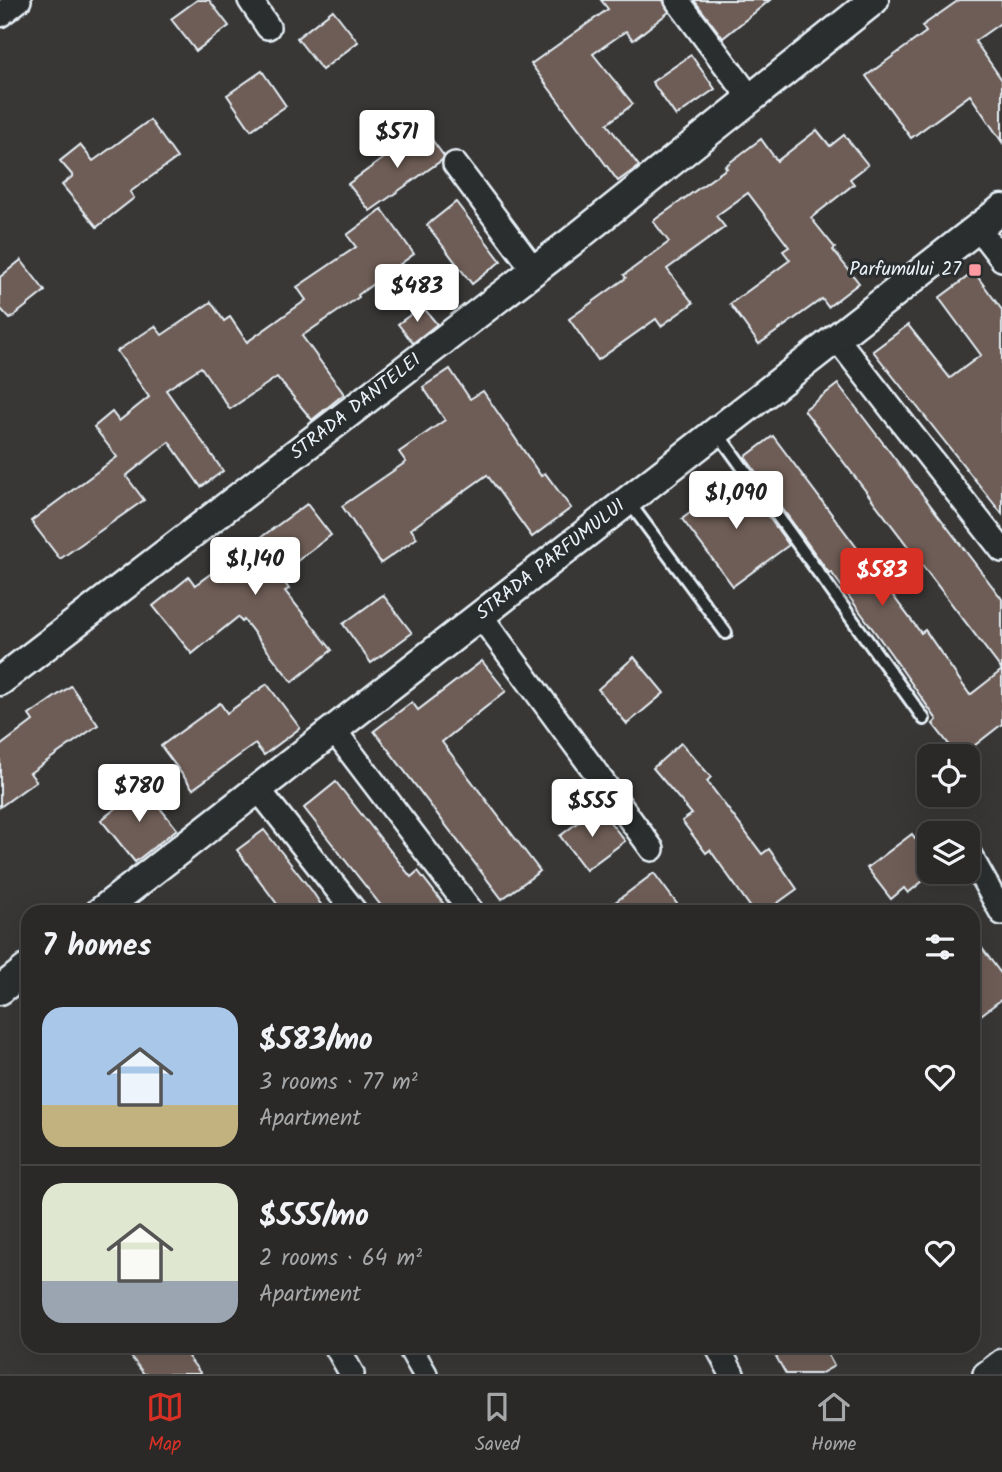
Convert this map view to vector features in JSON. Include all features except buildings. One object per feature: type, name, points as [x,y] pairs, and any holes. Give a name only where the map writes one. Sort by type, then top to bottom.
[{"type":"street","points":[[0,15],[19,0]]},
{"type":"street","points":[[250,0],[268,27]]},
{"type":"street","points":[[677,0],[751,99]]},
{"type":"street","name":"STRADA DANTELEI","points":[[0,681],[534,270],[874,0]]},
{"type":"street","points":[[455,164],[534,270]]},
{"type":"street","name":"STRADA PARFUMULUI","points":[[109,905],[1002,209]]},
{"type":"street","points":[[978,228],[1002,259]]},
{"type":"street","points":[[837,339],[1002,550]]},
{"type":"street","points":[[480,615],[652,849]]},
{"type":"street","points":[[333,729],[467,905]]},
{"type":"street","points":[[258,789],[349,905]]},
{"type":"street","points":[[980,874],[1002,913]]},
{"type":"street","points":[[0,989],[21,973]]},
{"type":"street","points":[[340,1353],[352,1374]]},
{"type":"street","points":[[413,1353],[425,1374]]},
{"type":"street","points":[[721,1353],[732,1374]]},
{"type":"street","points":[[985,1374],[1002,1361]]},
{"type":"lane","points":[[717,432],[924,719]]},
{"type":"lane","points":[[628,500],[726,633]]},
{"type":"place","name":"Parfumului 27","points":[[975,270]]}]
